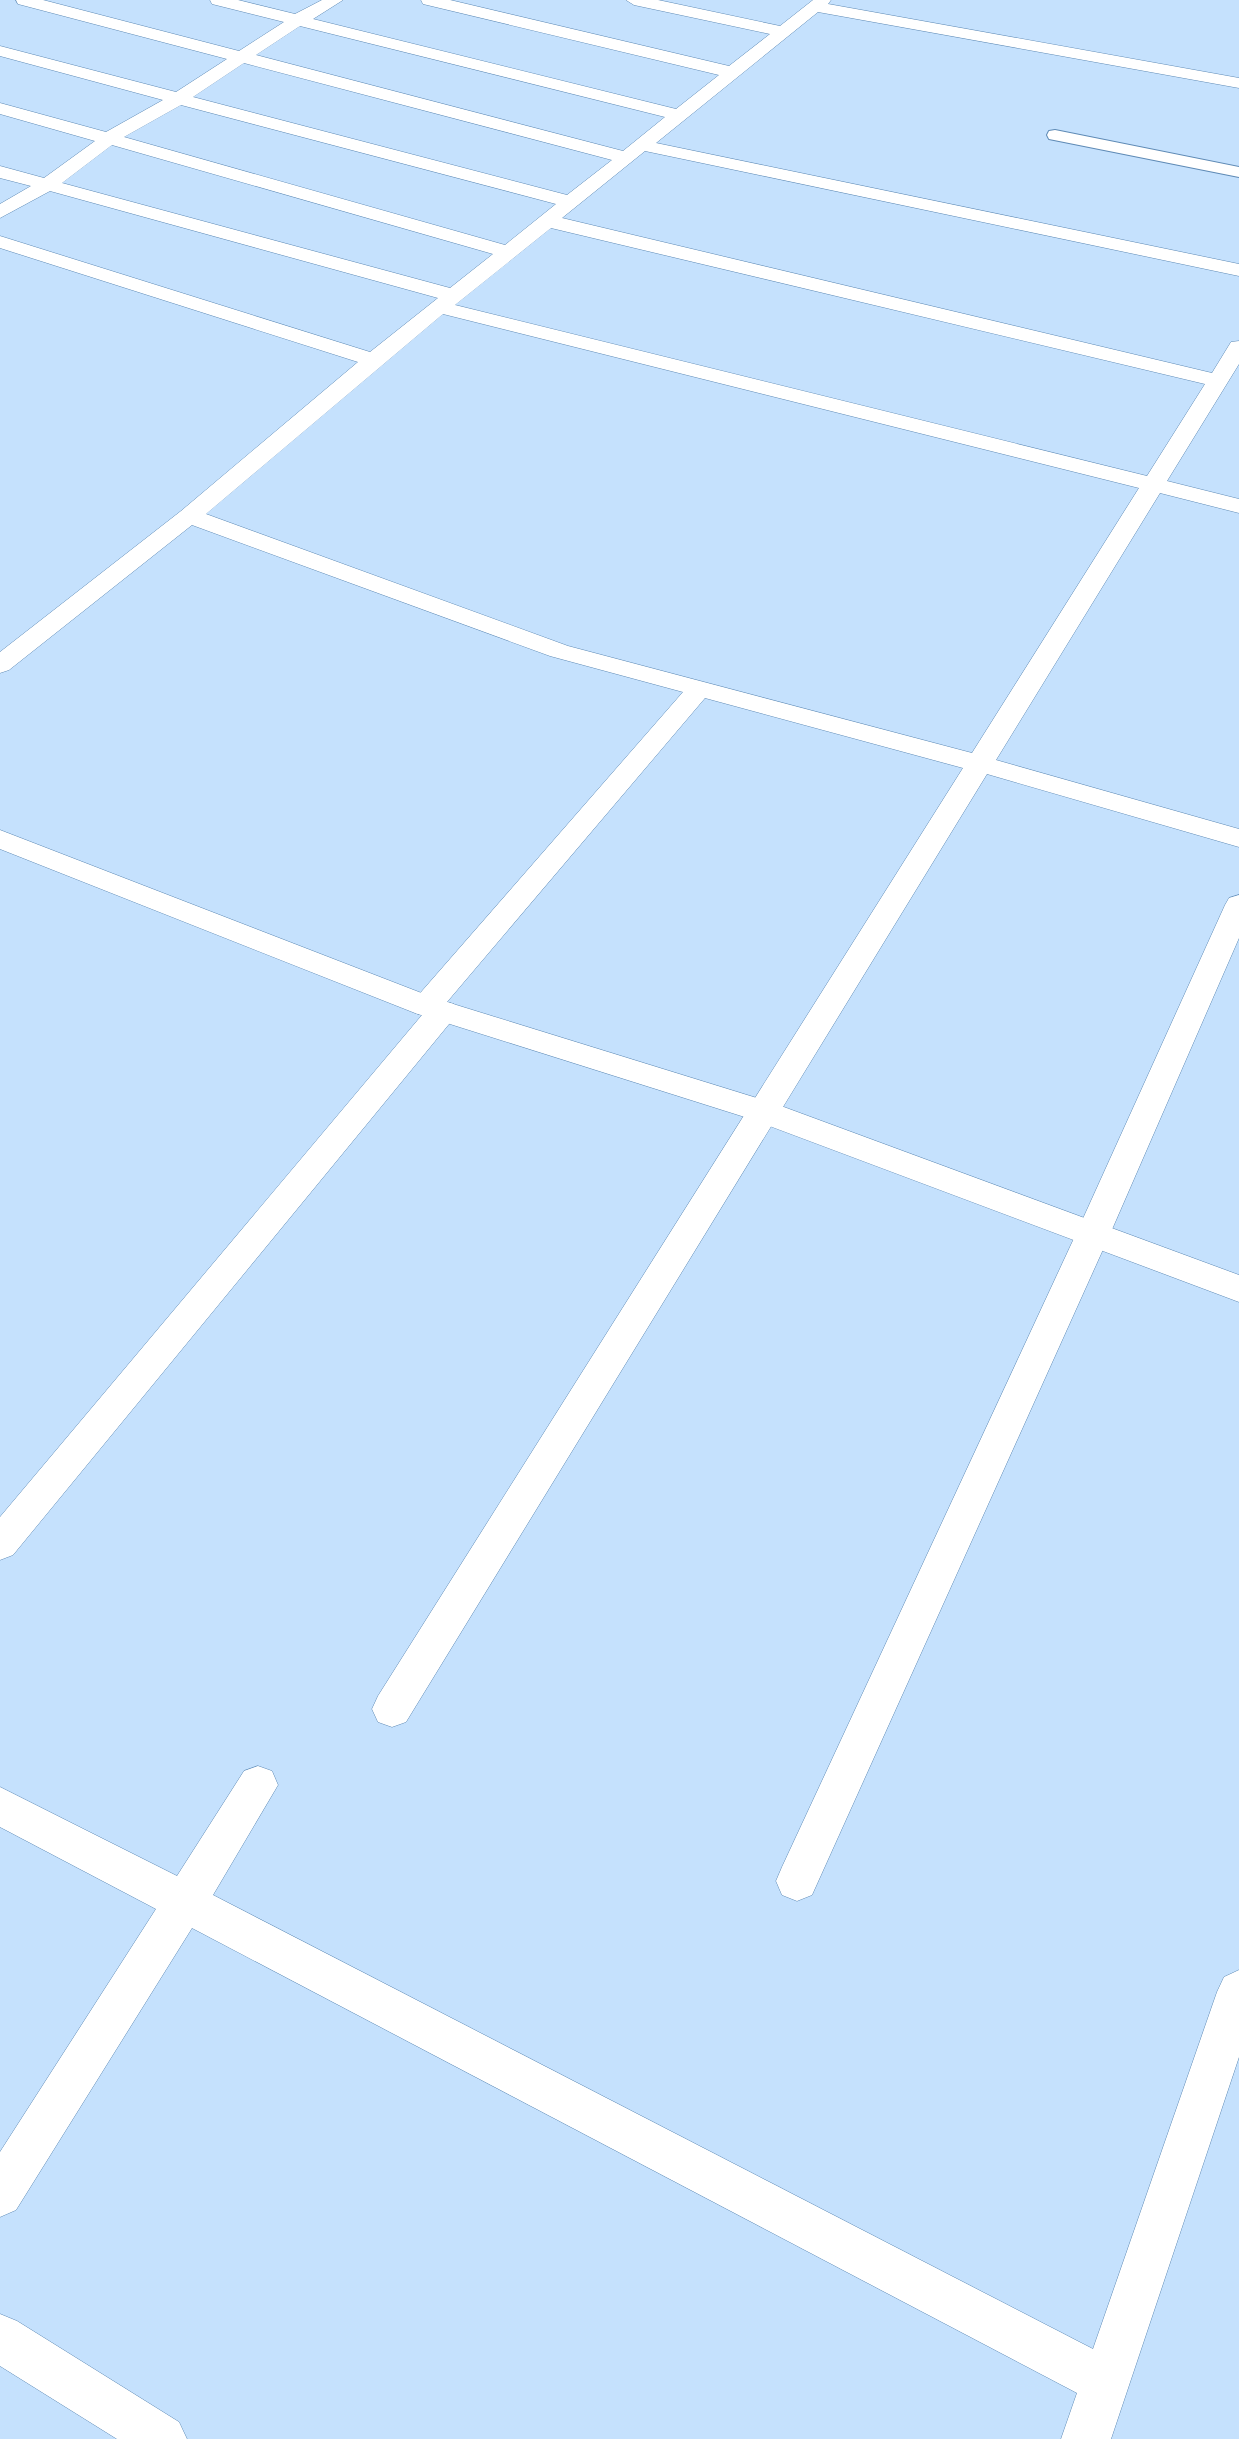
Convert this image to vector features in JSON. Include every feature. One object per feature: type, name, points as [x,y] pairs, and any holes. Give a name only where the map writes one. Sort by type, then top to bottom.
[{"type":"street","points":[[24,0],[240,58],[634,152],[1239,270]]},
{"type":"street","points":[[218,0],[678,115]]},
{"type":"street","points":[[0,212],[46,185],[110,138],[181,97],[299,19],[335,0]]},
{"type":"street","points":[[429,0],[730,72]]},
{"type":"street","points":[[634,0],[784,32]]},
{"type":"street","points":[[0,665],[189,516],[373,360],[634,152],[730,72],[820,3],[1239,83]]},
{"type":"street","points":[[0,51],[181,97],[569,202]]},
{"type":"street","points":[[0,108],[509,252]]},
{"type":"street","points":[[0,172],[447,301],[1154,486],[1239,506]]},
{"type":"street","points":[[548,221],[897,307],[1218,381]]},
{"type":"street","points":[[0,242],[373,360]]},
{"type":"street","points":[[392,1709],[978,763],[1154,486],[1239,347]]},
{"type":"street","points":[[189,516],[559,651],[978,763],[1239,838]]},
{"type":"street","points":[[0,1544],[435,1008],[700,688]]},
{"type":"street","points":[[0,839],[435,1008],[762,1111],[1239,1289]]},
{"type":"street","points":[[797,1881],[1093,1234],[1239,905]]},
{"type":"street","points":[[0,2194],[258,1785]]},
{"type":"street","points":[[0,1806],[1106,2382]]},
{"type":"street","points":[[1086,2439],[1239,1992]]},
{"type":"street","points":[[0,2338],[162,2439]]},
{"type":"lane","points":[[1055,135],[1239,171]]}]
